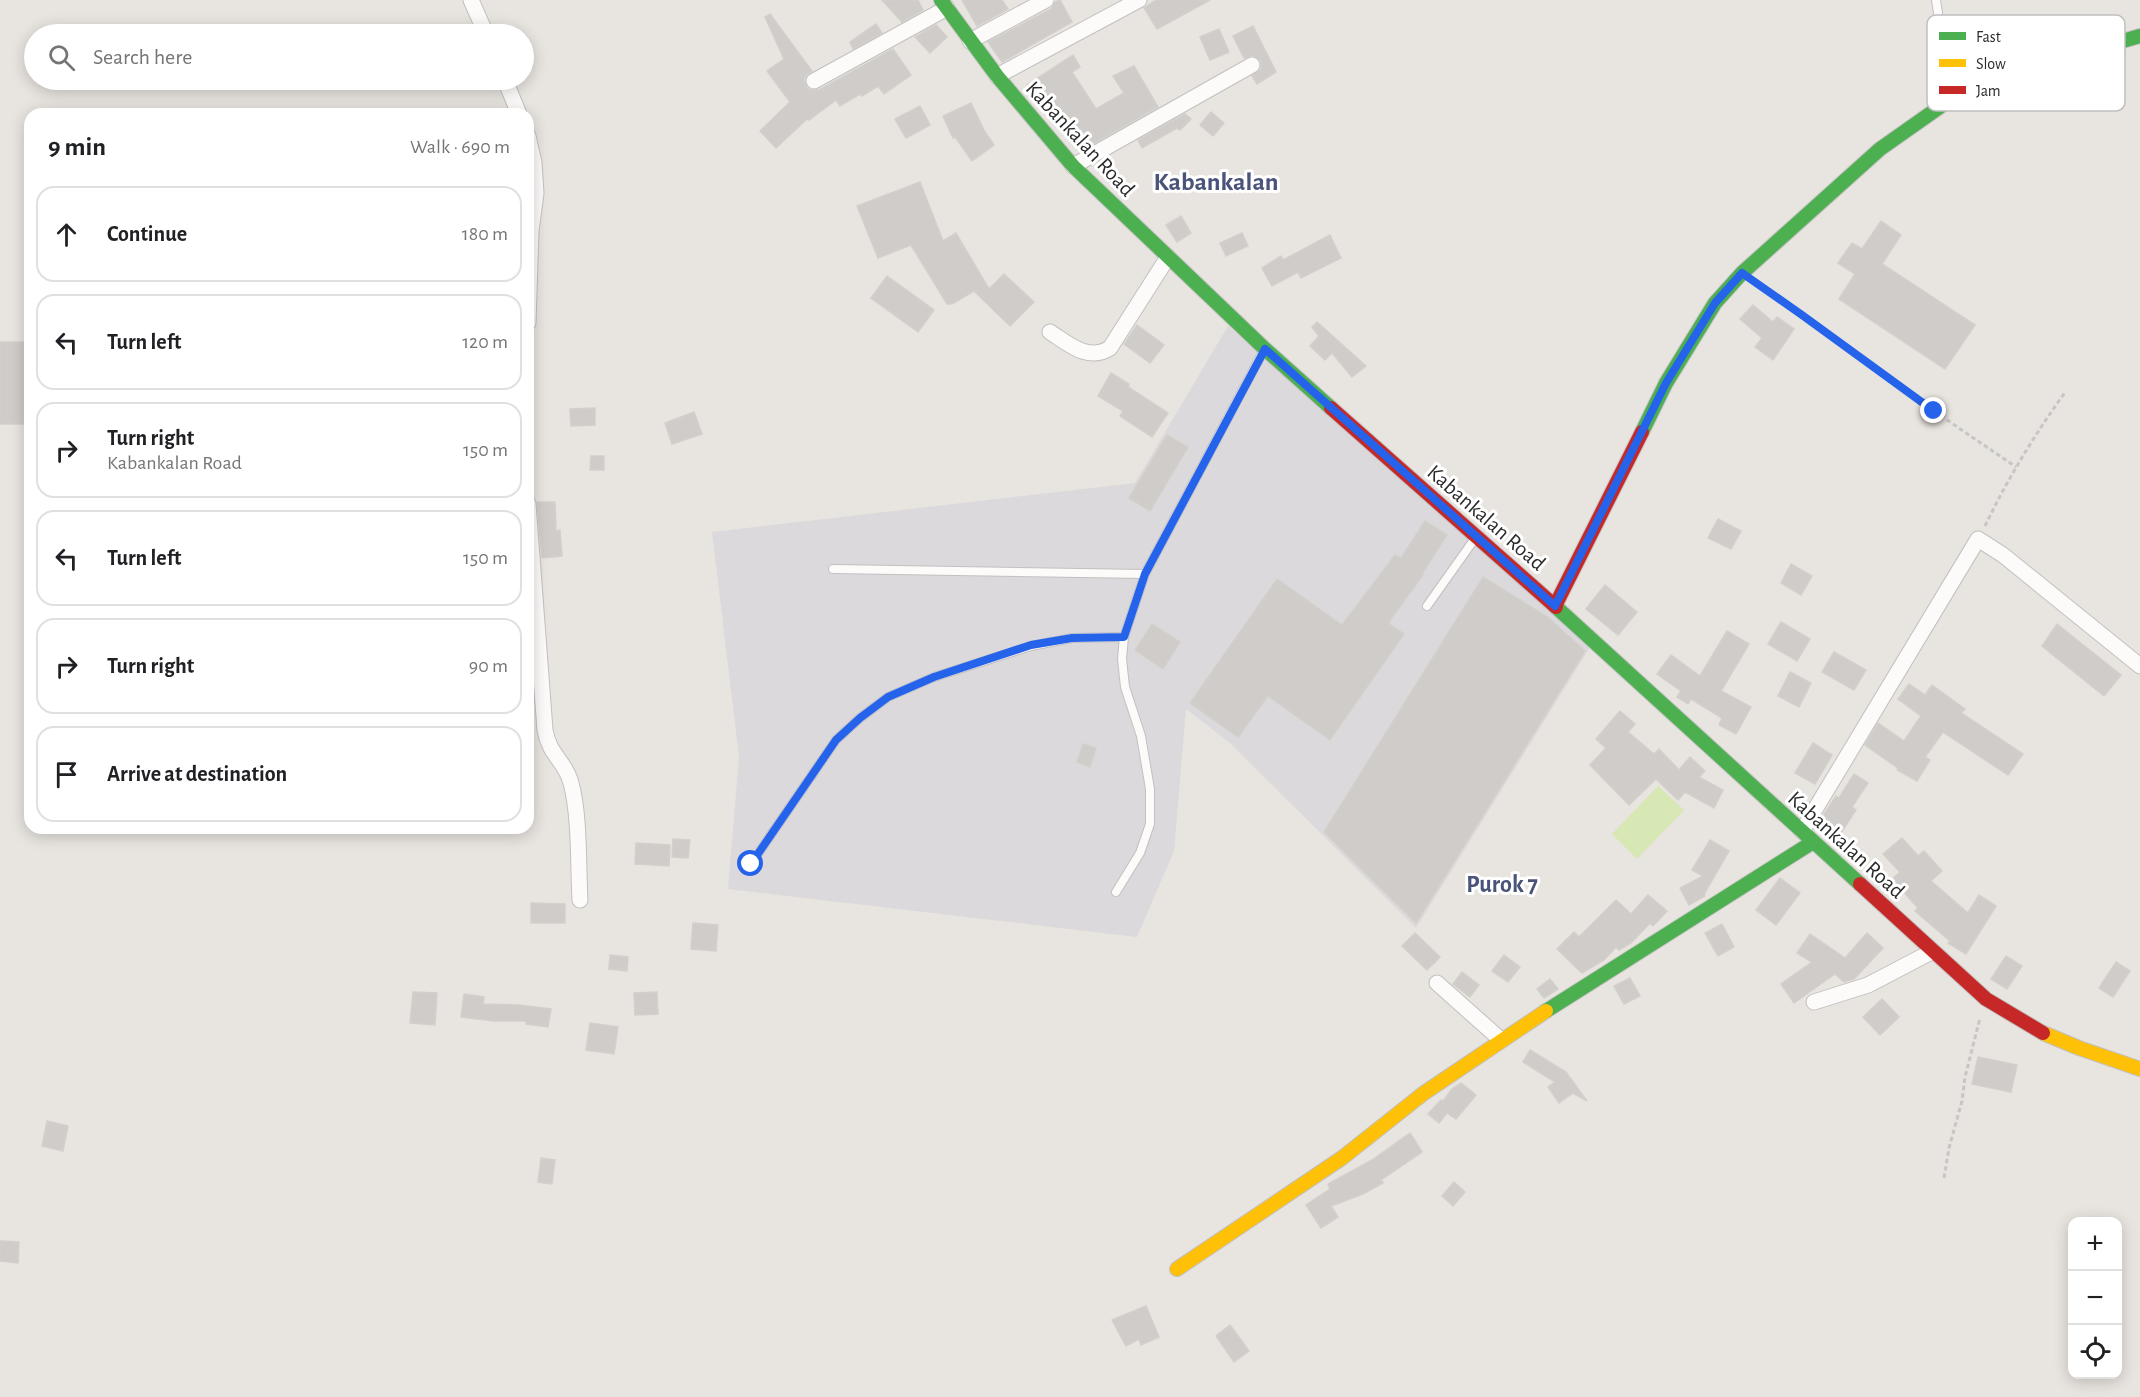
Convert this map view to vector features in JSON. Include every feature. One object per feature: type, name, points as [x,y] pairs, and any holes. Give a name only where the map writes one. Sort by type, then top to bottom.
[{"type":"street","points":[[471,0],[482,24]]},
{"type":"street","points":[[970,41],[1046,0]]},
{"type":"street","points":[[996,76],[1139,0]]},
{"type":"street","points":[[814,81],[944,4]]},
{"type":"street","name":"Kabankalan Road","points":[[944,4],[996,76],[1073,166],[1168,257],[1265,349],[1555,606],[1986,999],[2030,1028],[2057,1040],[2140,1069]]},
{"type":"street","points":[[2125,40],[2140,36]]},
{"type":"street","points":[[1073,166],[1252,65]]},
{"type":"street","points":[[509,90],[517,108]]},
{"type":"street","points":[[1555,606],[1666,383],[1715,303],[1742,273],[1880,149],[1934,111]]},
{"type":"street","points":[[534,163],[536,193],[534,208]]},
{"type":"street","points":[[1050,332],[1079,351],[1092,354],[1103,353],[1110,348],[1168,257]]},
{"type":"street","points":[[1177,1269],[1342,1158],[1424,1094],[1501,1040],[1807,836],[1978,539],[2003,555],[2140,666]]},
{"type":"street","points":[[534,584],[545,730],[547,743],[571,781],[575,802],[580,900]]},
{"type":"street","points":[[1814,1002],[1868,985],[1933,951]]},
{"type":"street","points":[[1437,983],[1501,1040]]},
{"type":"lane","points":[[1936,0],[1938,15]]},
{"type":"lane","points":[[1116,892],[1140,853],[1150,824],[1150,789],[1141,736],[1125,687],[1122,659],[1124,637],[1145,574],[1265,349]]},
{"type":"lane","points":[[1427,606],[1476,536]]},
{"type":"lane","points":[[833,569],[1145,574]]},
{"type":"lane","points":[[751,864],[836,740],[888,697],[934,677],[1031,645],[1072,638],[1124,637]]},
{"type":"path","points":[[1742,273],[2016,467]]},
{"type":"path","points":[[1978,539],[2001,492],[2039,428],[2066,391]]},
{"type":"path","points":[[1944,1178],[1972,1045],[1986,999]]},
{"type":"shaded area","points":[[1228,326],[1592,644],[1416,928],[1230,743],[1186,709],[1174,851],[1137,937],[728,889],[739,757],[712,532],[1135,483]]},
{"type":"green space","points":[[1658,786],[1684,810],[1637,859],[1612,834]]},
{"type":"building","points":[[882,0],[918,0],[923,10],[902,22]]},
{"type":"building","points":[[962,0],[1002,0],[1008,9],[977,26]]},
{"type":"building","points":[[1060,0],[1072,22],[1002,62],[988,42],[1051,9],[1055,2]]},
{"type":"building","points":[[1156,0],[1210,0],[1157,29],[1144,8]]},
{"type":"building","points":[[770,14],[812,71],[806,75],[804,80],[809,90],[819,90],[893,49],[911,75],[884,94],[878,86],[840,106],[836,100],[809,120],[807,119],[776,148],[760,131],[790,102],[767,71],[784,59],[765,17]]},
{"type":"building","points":[[876,24],[882,33],[853,49],[850,42]]},
{"type":"building","points":[[936,25],[947,37],[930,53],[915,37]]},
{"type":"building","points":[[1253,26],[1276,72],[1257,84],[1252,76],[1261,69],[1261,61],[1253,55],[1244,58],[1233,36]]},
{"type":"building","points":[[1219,29],[1229,52],[1210,60],[1200,37]]},
{"type":"building","points":[[1073,55],[1080,67],[1072,72],[1096,109],[1124,93],[1113,76],[1134,66],[1158,107],[1089,146],[1083,134],[1073,139],[1059,115],[1052,120],[1027,85]]},
{"type":"building","points":[[971,103],[994,145],[972,161],[955,137],[953,138],[943,116]]},
{"type":"building","points":[[920,106],[930,125],[906,138],[895,119]]},
{"type":"building","points":[[1211,112],[1224,123],[1213,136],[1200,125]]},
{"type":"building","points":[[1185,114],[1191,119],[1180,130],[1177,128],[1142,148],[1138,140]]},
{"type":"building","points":[[920,182],[943,241],[956,233],[989,289],[1004,274],[1034,302],[1010,326],[974,291],[952,304],[947,304],[911,245],[878,258],[857,206]]},
{"type":"building","points":[[1181,216],[1191,233],[1177,242],[1166,225]]},
{"type":"building","points":[[1881,221],[1901,235],[1882,264],[1975,325],[1945,369],[1839,299],[1855,274],[1838,263],[1852,243],[1862,249]]},
{"type":"building","points":[[1242,233],[1248,246],[1226,256],[1220,243]]},
{"type":"building","points":[[1330,235],[1341,258],[1301,278],[1298,272],[1272,286],[1262,268],[1281,256],[1283,260]]},
{"type":"building","points":[[887,276],[934,310],[918,332],[871,298]]},
{"type":"building","points":[[1753,305],[1773,322],[1777,317],[1794,329],[1773,360],[1755,347],[1762,338],[1740,319]]},
{"type":"building","points":[[1317,322],[1366,366],[1352,377],[1332,353],[1325,360],[1310,346],[1319,336],[1312,327]]},
{"type":"building","points":[[1137,325],[1164,345],[1150,363],[1124,344]]},
{"type":"building","points":[[0,342],[24,342],[24,424],[0,424]]},
{"type":"building","points":[[1111,373],[1168,413],[1152,437],[1120,416],[1123,411],[1098,396]]},
{"type":"building","points":[[595,408],[595,425],[571,426],[570,409]]},
{"type":"building","points":[[694,412],[702,434],[672,444],[665,423]]},
{"type":"building","points":[[1167,435],[1188,447],[1150,511],[1129,498]]},
{"type":"building","points":[[591,456],[604,456],[604,470],[590,470]]},
{"type":"building","points":[[537,502],[555,502],[556,531],[560,530],[562,556],[542,558]]},
{"type":"building","points":[[1718,519],[1741,531],[1731,549],[1708,538]]},
{"type":"building","points":[[1425,521],[1447,535],[1423,575],[1388,623],[1404,634],[1330,740],[1268,696],[1238,737],[1190,703],[1277,579],[1342,625],[1395,555],[1401,558]]},
{"type":"building","points":[[1791,564],[1812,576],[1801,595],[1781,583]]},
{"type":"building","points":[[1483,577],[1549,618],[1585,651],[1416,923],[1324,832]]},
{"type":"building","points":[[1605,585],[1637,612],[1618,635],[1586,609]]},
{"type":"building","points":[[1781,622],[1810,639],[1797,661],[1768,644]]},
{"type":"building","points":[[1152,624],[1180,642],[1163,669],[1135,650]]},
{"type":"building","points":[[2057,624],[2121,675],[2104,696],[2042,646]]},
{"type":"building","points":[[1727,631],[1749,644],[1721,691],[1751,707],[1736,734],[1719,725],[1722,718],[1691,699],[1688,704],[1677,697],[1681,691],[1657,674],[1671,655],[1700,676]]},
{"type":"building","points":[[1834,652],[1866,670],[1854,690],[1822,672]]},
{"type":"building","points":[[1790,672],[1811,683],[1799,707],[1778,696]]},
{"type":"building","points":[[1909,684],[1925,695],[1932,685],[1965,709],[1961,713],[2023,754],[2008,775],[1943,732],[1925,757],[1930,760],[1917,781],[1897,770],[1898,768],[1865,745],[1878,723],[1904,741],[1921,716],[1898,699]]},
{"type":"building","points":[[1620,711],[1635,724],[1628,732],[1654,754],[1659,749],[1679,770],[1690,757],[1705,771],[1699,777],[1723,790],[1714,808],[1685,792],[1678,800],[1656,779],[1629,805],[1590,765],[1606,748],[1596,739]]},
{"type":"building","points":[[1813,743],[1832,755],[1815,784],[1795,773]]},
{"type":"building","points":[[1083,744],[1096,748],[1090,767],[1077,762]]},
{"type":"building","points":[[1854,774],[1868,783],[1852,807],[1856,810],[1837,839],[1817,825],[1836,796],[1839,798]]},
{"type":"building","points":[[1902,838],[1918,856],[1924,851],[1942,871],[1931,881],[1968,913],[1979,895],[1996,906],[1966,954],[1948,943],[1950,941],[1915,911],[1918,908],[1892,879],[1900,872],[1883,854]]},
{"type":"building","points":[[673,839],[690,840],[688,858],[672,857]]},
{"type":"building","points":[[1710,840],[1729,851],[1704,894],[1705,896],[1689,905],[1680,888],[1703,876],[1692,870]]},
{"type":"building","points":[[636,843],[670,845],[669,866],[635,864]]},
{"type":"building","points":[[1780,878],[1800,893],[1776,925],[1756,910]]},
{"type":"building","points":[[1648,895],[1667,911],[1653,926],[1650,923],[1631,943],[1619,950],[1616,947],[1604,960],[1582,973],[1557,949],[1574,932],[1579,937],[1616,900],[1631,914]]},
{"type":"building","points":[[531,903],[565,904],[565,923],[531,923]]},
{"type":"building","points":[[693,923],[718,925],[716,951],[691,949]]},
{"type":"building","points":[[1722,924],[1734,947],[1718,956],[1705,933]]},
{"type":"building","points":[[1415,933],[1440,957],[1427,970],[1402,946]]},
{"type":"building","points":[[1867,933],[1883,948],[1854,979],[1844,982],[1835,974],[1794,1003],[1781,984],[1812,962],[1797,953],[1810,934],[1845,958]]},
{"type":"building","points":[[610,955],[628,957],[627,971],[609,969]]},
{"type":"building","points":[[1504,955],[1520,967],[1508,982],[1492,971]]},
{"type":"building","points":[[2006,956],[2022,966],[2007,989],[1991,979]]},
{"type":"building","points":[[2116,962],[2130,971],[2113,997],[2099,988]]},
{"type":"building","points":[[1462,972],[1479,985],[1470,997],[1453,984]]},
{"type":"building","points":[[1630,978],[1640,996],[1624,1004],[1614,986]]},
{"type":"building","points":[[1550,979],[1558,989],[1544,998],[1537,989]]},
{"type":"building","points":[[413,992],[437,993],[435,1025],[410,1023]]},
{"type":"building","points":[[657,992],[658,1014],[635,1015],[634,993]]},
{"type":"building","points":[[464,994],[484,997],[483,1004],[551,1009],[548,1027],[526,1024],[526,1021],[495,1021],[461,1017]]},
{"type":"building","points":[[1882,999],[1899,1017],[1880,1035],[1863,1017]]},
{"type":"building","points":[[590,1023],[618,1027],[614,1054],[586,1050]]},
{"type":"building","points":[[1530,1050],[1566,1072],[1587,1101],[1573,1093],[1559,1103],[1548,1087],[1555,1082],[1523,1062]]},
{"type":"building","points":[[1978,1057],[2017,1065],[2011,1092],[1972,1084]]},
{"type":"building","points":[[1461,1083],[1476,1095],[1456,1119],[1447,1113],[1439,1123],[1428,1114]]},
{"type":"building","points":[[47,1121],[68,1126],[63,1151],[42,1146]]},
{"type":"building","points":[[1410,1133],[1422,1152],[1381,1180],[1383,1183],[1363,1194],[1331,1206],[1338,1217],[1321,1228],[1306,1205],[1330,1189],[1328,1184],[1372,1160]]},
{"type":"building","points":[[541,1158],[555,1160],[552,1184],[538,1182]]},
{"type":"building","points":[[1454,1182],[1465,1192],[1453,1206],[1442,1196]]},
{"type":"building","points":[[0,1241],[19,1242],[18,1263],[0,1261]]},
{"type":"building","points":[[1146,1306],[1159,1337],[1141,1345],[1139,1339],[1126,1346],[1112,1320]]},
{"type":"building","points":[[1230,1325],[1249,1351],[1234,1362],[1216,1336]]},
{"type":"traffic: fast","points":[[941,0],[997,76],[1073,166],[1265,349],[1331,408]]},
{"type":"traffic: fast","points":[[2125,40],[2140,36]]},
{"type":"traffic: fast","points":[[1642,432],[1666,383],[1715,303],[1742,273],[1880,149],[1934,111]]},
{"type":"traffic: fast","points":[[1556,607],[1860,884]]},
{"type":"traffic: fast","points":[[1546,1011],[1813,842]]},
{"type":"traffic: slow","points":[[1177,1269],[1342,1158],[1424,1093],[1546,1011]]},
{"type":"traffic: slow","points":[[2043,1033],[2140,1069]]},
{"type":"traffic: jam","points":[[1331,408],[1556,607]]},
{"type":"traffic: jam","points":[[1555,606],[1642,432]]},
{"type":"traffic: jam","points":[[1860,884],[1986,999],[2043,1033]]},
{"type":"district","name":"Kabankalan","points":[[1216,181]]},
{"type":"district","name":"Purok 7","points":[[1502,884]]},
{"type":"route","points":[[751,864],[836,740],[888,697],[934,677],[1031,645],[1072,638],[1124,637],[1145,574],[1265,349],[1555,606],[1666,383],[1715,303],[1742,273],[1934,411]]}]
